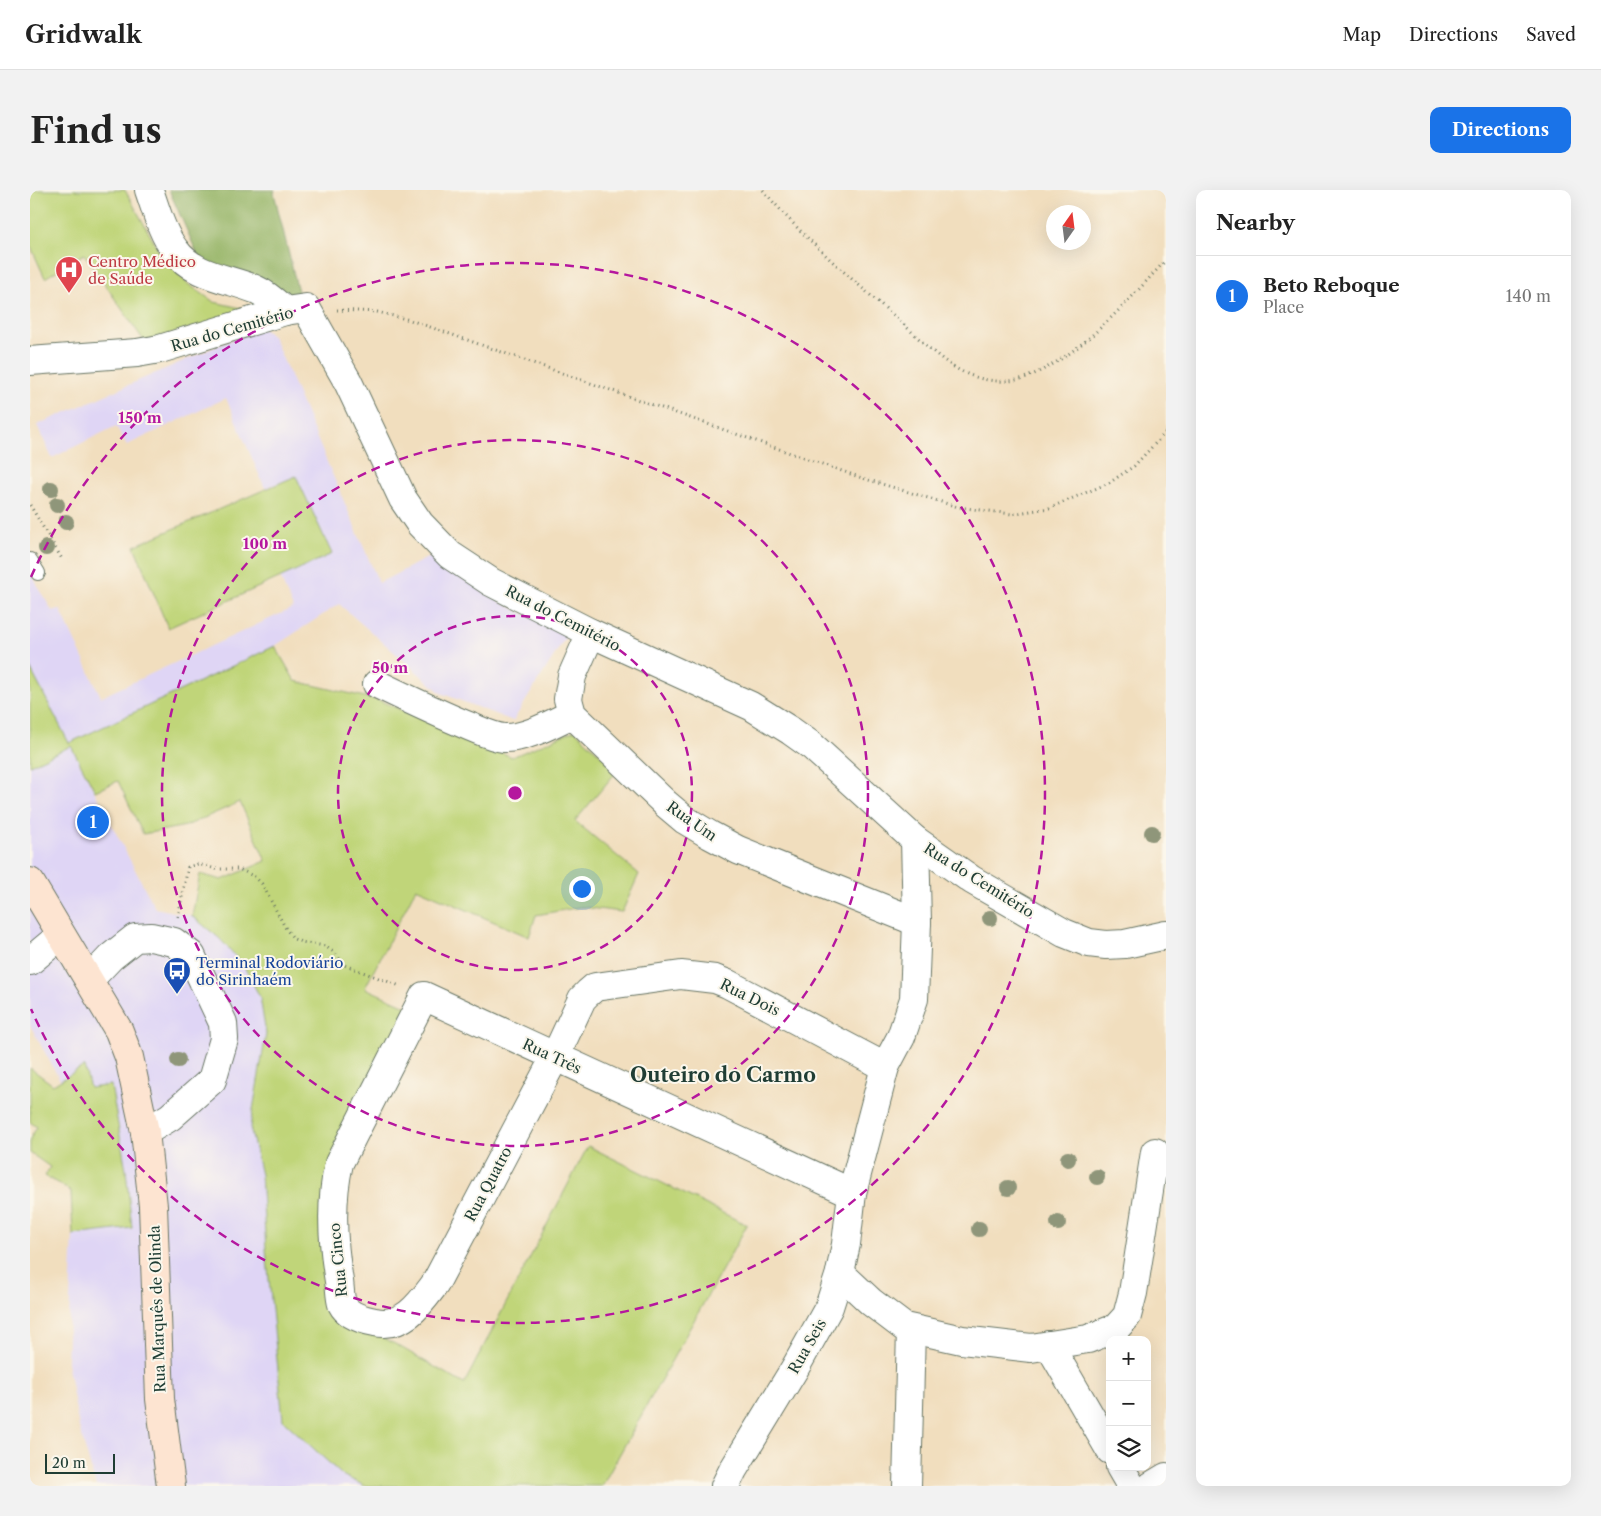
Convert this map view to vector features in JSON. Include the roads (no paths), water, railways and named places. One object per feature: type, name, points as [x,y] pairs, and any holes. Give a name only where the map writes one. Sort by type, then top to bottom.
[{"type":"main road","name":"Rua Marquês de Olinda","points":[[30,882],[119,1031],[129,1057],[145,1132],[153,1206],[160,1399],[171,1486]]},
{"type":"street","points":[[149,190],[169,240],[182,259],[206,274],[258,290],[295,309]]},
{"type":"street","name":"Rua do Cemitério","points":[[30,361],[160,350],[295,309],[348,382],[403,499],[420,524],[450,555],[491,582],[591,633],[750,706],[791,731],[812,746],[915,840],[972,880],[1064,933],[1089,943],[1106,945],[1125,944],[1166,935]]},
{"type":"street","points":[[377,684],[446,717],[503,738],[519,736],[546,727],[572,714],[568,699],[572,676],[591,633]]},
{"type":"street","name":"Rua Um","points":[[572,714],[685,820],[738,850],[917,922]]},
{"type":"street","points":[[885,1066],[901,1037],[914,998],[917,922],[915,840]]},
{"type":"street","points":[[30,961],[61,935]]},
{"type":"street","points":[[89,980],[111,957],[135,938],[151,938],[174,942],[191,955],[223,1023],[224,1039],[215,1073],[207,1086],[170,1117],[145,1132]]},
{"type":"street","name":"Rua Dois","points":[[555,1057],[582,999],[595,987],[682,975],[715,979],[728,984],[885,1066]]},
{"type":"street","name":"Rua Três","points":[[339,1163],[424,996],[852,1193]]},
{"type":"street","name":"Rua Quatro","points":[[416,1309],[435,1284],[555,1057]]},
{"type":"street","name":"Rua Seis","points":[[731,1482],[829,1307],[840,1273],[846,1244],[852,1193],[885,1066]]},
{"type":"street","points":[[840,1273],[871,1302],[904,1327],[962,1340],[1031,1348],[1088,1339],[1116,1328],[1127,1316],[1162,1158]]},
{"type":"street","name":"Rua Cinco","points":[[339,1163],[332,1204],[334,1253],[343,1305],[350,1313],[361,1319],[380,1324],[399,1321],[416,1309]]},
{"type":"street","points":[[906,1486],[911,1328]]},
{"type":"street","points":[[1049,1346],[1106,1443]]},
{"type":"street","points":[[1122,1471],[1131,1486]]},
{"type":"street","points":[[1151,1486],[1166,1477]]},
{"type":"lane","points":[[30,560],[38,573]]},
{"type":"place","name":"Centro Médico de Saúde","points":[[69,294]]},
{"type":"place","name":"Beto Reboque","points":[[93,822]]},
{"type":"place","name":"Terminal Rodoviário do Sirinhaém","points":[[177,995]]},
{"type":"district","name":"Outeiro do Carmo","points":[[723,1075]]}]
